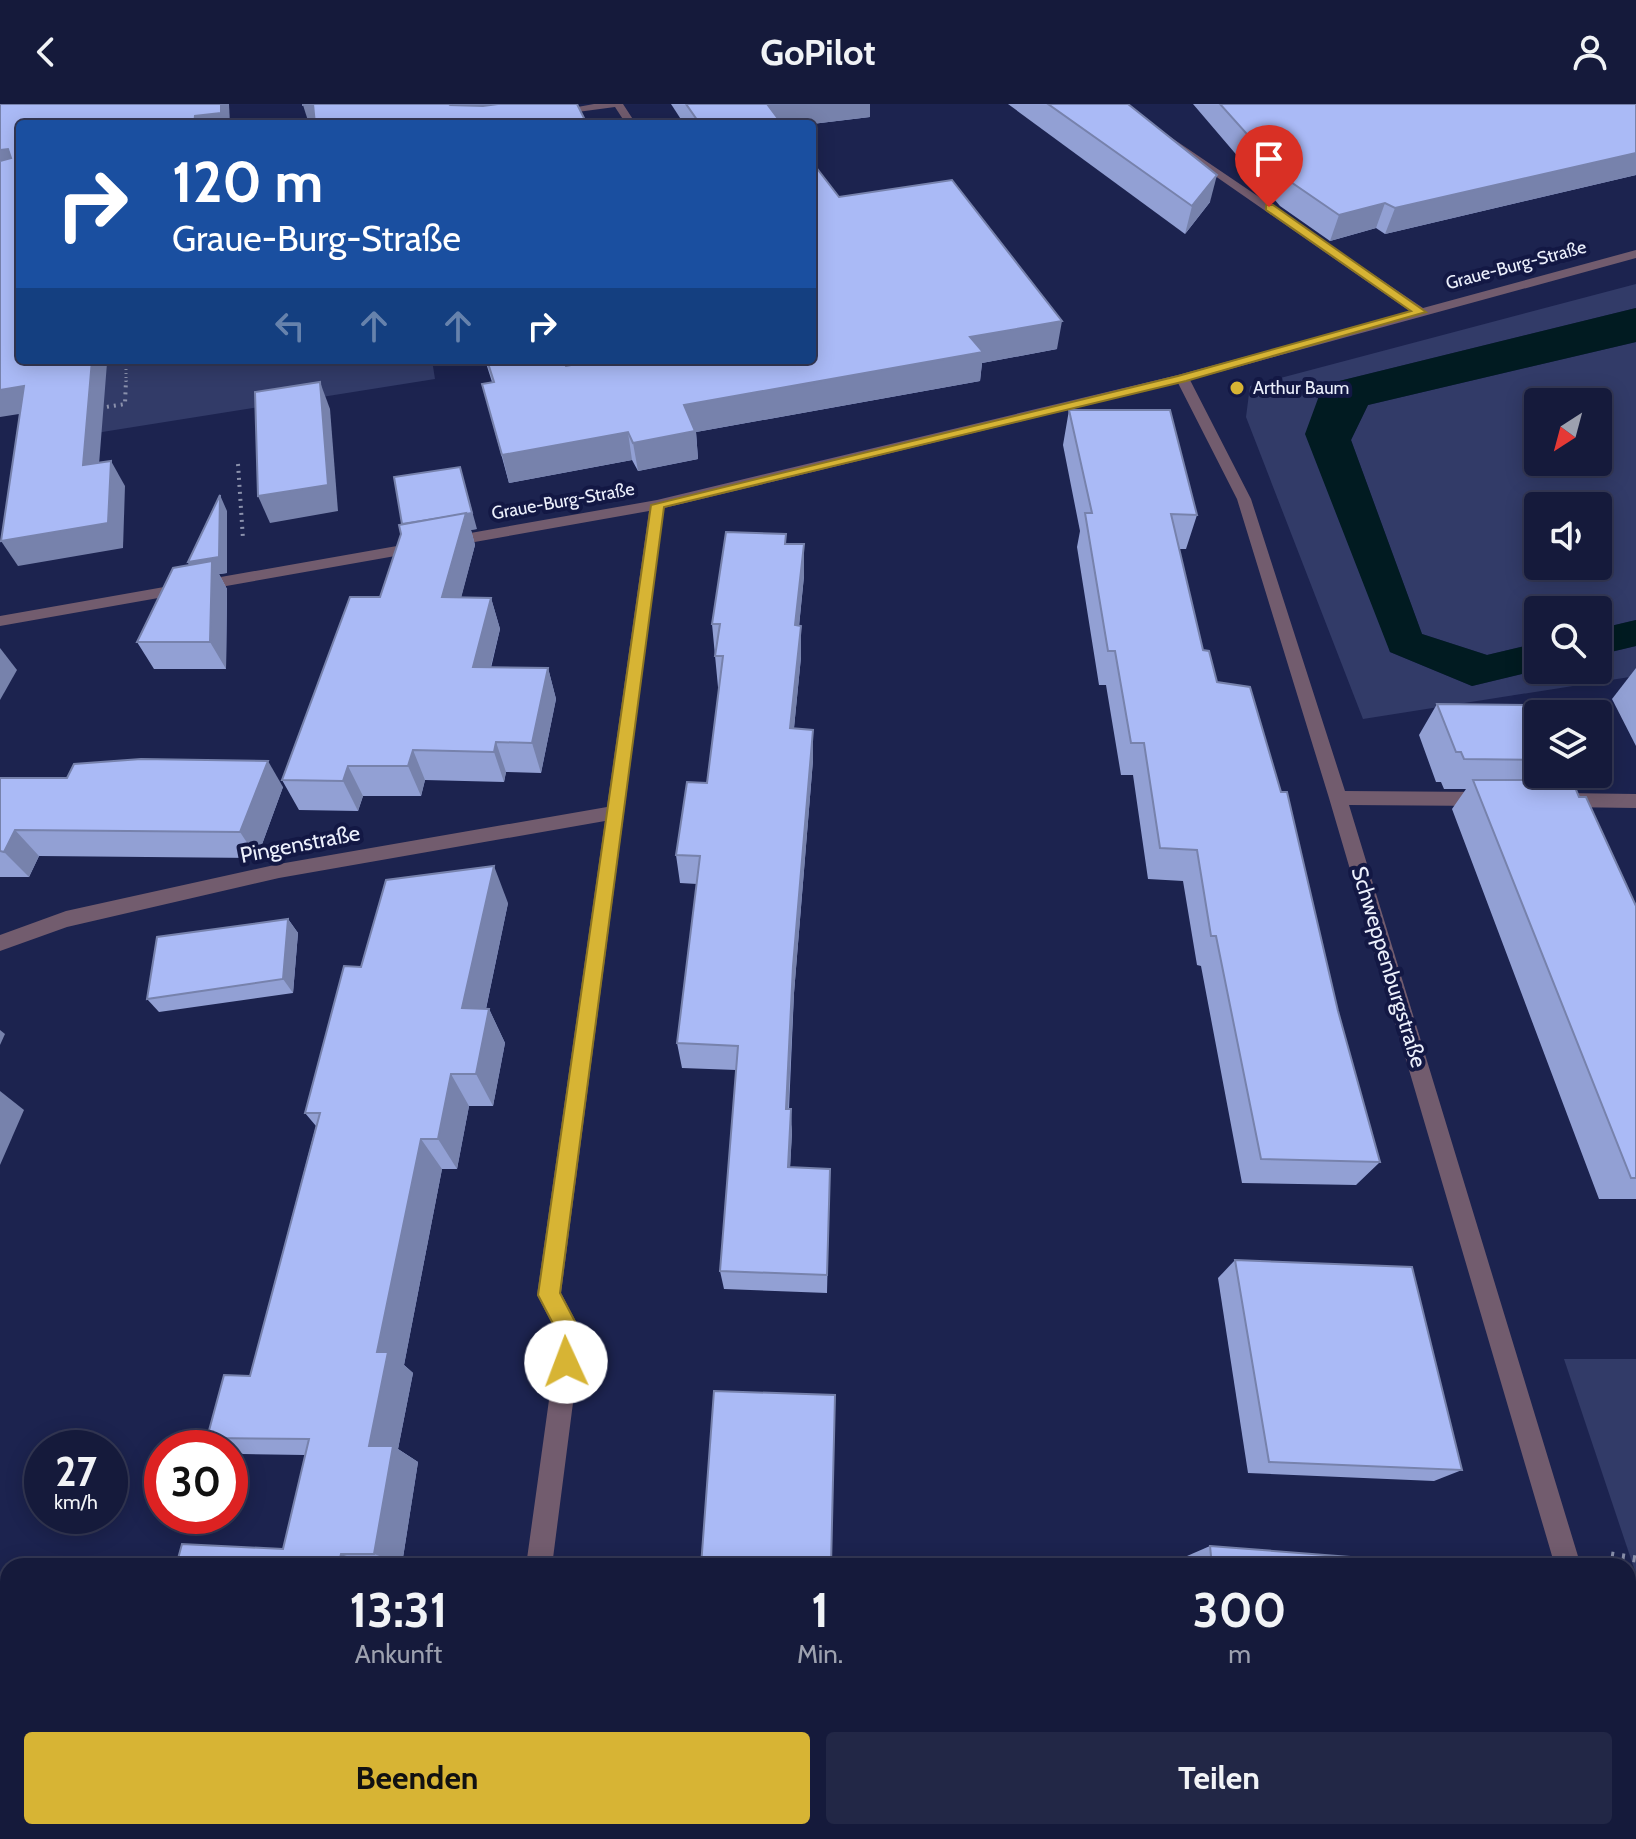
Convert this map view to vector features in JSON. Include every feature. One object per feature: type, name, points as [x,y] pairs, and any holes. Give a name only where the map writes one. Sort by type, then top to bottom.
[{"type":"street","points":[[543,114],[618,104]]},
{"type":"street","points":[[1145,129],[1169,138],[1420,312]]},
{"type":"street","name":"Graue-Burg-Straße","points":[[0,621],[657,505],[1182,378],[1636,254]]},
{"type":"street","name":"Schweppenburgstraße","points":[[1182,378],[1244,499],[1338,798],[1566,1558]]},
{"type":"street","points":[[540,1558],[570,1333],[549,1295],[657,505]]},
{"type":"street","points":[[1338,798],[1511,800]]},
{"type":"street","points":[[1542,800],[1636,801]]},
{"type":"street","name":"Pingenstraße","points":[[0,943],[66,919],[279,871],[615,812]]},
{"type":"path","points":[[86,410],[125,404],[126,365],[133,364]]},
{"type":"path","points":[[238,464],[245,576]]},
{"type":"shaded area","points":[[1636,284],[1636,308],[1323,385],[1390,652],[1472,686],[1524,673],[1524,684],[1585,684],[1363,719],[1246,417],[1250,386]]},
{"type":"shaded area","points":[[1636,308],[1636,342],[1368,405],[1351,440],[1422,634],[1487,655],[1524,646],[1524,673],[1472,686],[1390,652],[1305,434],[1323,385]]},
{"type":"shaded area","points":[[1636,342],[1636,620],[1612,626],[1612,596],[1524,596],[1524,646],[1487,655],[1422,634],[1351,440],[1368,405]]},
{"type":"shaded area","points":[[433,364],[435,379],[77,436],[86,366]]},
{"type":"shaded area","points":[[1636,620],[1636,646],[1612,652],[1612,626]]},
{"type":"shaded area","points":[[1636,646],[1636,676],[1612,680],[1612,652]]},
{"type":"shaded area","points":[[1564,1359],[1636,1359],[1636,1558],[1631,1558]]},
{"type":"building","points":[[0,104],[221,104],[221,113],[195,116],[194,120],[16,120],[16,364],[92,364],[83,465],[111,461],[108,523],[1,541],[24,386],[0,390],[0,161],[11,158],[8,149],[0,150]]},
{"type":"building","points":[[313,104],[577,104],[585,120],[315,120]]},
{"type":"building","points":[[686,104],[767,104],[779,120],[697,120]]},
{"type":"building","points":[[1048,104],[1128,104],[1217,175],[1192,206]]},
{"type":"building","points":[[1220,104],[1636,104],[1636,153],[1395,208],[1385,203],[1339,215],[1288,180]]},
{"type":"building","points":[[816,167],[839,197],[952,180],[1062,321],[970,337],[983,352],[684,405],[695,431],[633,443],[628,432],[502,455],[482,384],[494,382],[488,364],[816,364]]},
{"type":"building","points":[[320,382],[328,485],[258,496],[255,392]]},
{"type":"building","points":[[1069,410],[1170,410],[1197,515],[1171,514],[1203,650],[1209,651],[1217,682],[1250,687],[1281,792],[1287,792],[1338,1011],[1380,1162],[1261,1159],[1216,936],[1211,936],[1197,850],[1160,848],[1144,743],[1131,743],[1115,651],[1108,651],[1085,513],[1092,513]]},
{"type":"building","points":[[460,467],[472,513],[402,524],[394,477]]},
{"type":"building","points":[[220,495],[219,557],[188,562]]},
{"type":"building","points":[[466,513],[442,597],[491,598],[473,667],[548,668],[532,743],[496,742],[494,752],[413,750],[408,766],[348,766],[343,781],[282,780],[350,597],[380,597],[401,534],[399,525]]},
{"type":"building","points":[[726,532],[786,534],[785,544],[804,544],[795,625],[801,626],[790,728],[813,730],[793,966],[786,1109],[791,1109],[788,1167],[830,1169],[827,1275],[720,1271],[738,1046],[677,1043],[700,856],[676,855],[687,782],[707,783],[723,656],[715,656],[720,624],[712,624]]},
{"type":"building","points":[[212,561],[210,642],[137,642],[173,568]]},
{"type":"building","points":[[1437,704],[1524,705],[1524,760],[1464,759],[1461,752],[1456,752]]},
{"type":"building","points":[[141,759],[268,761],[240,832],[15,830],[4,852],[0,851],[0,778],[67,778],[74,764]]},
{"type":"building","points":[[1473,780],[1524,780],[1524,788],[1575,788],[1579,797],[1586,797],[1636,906],[1636,1178],[1631,1178]]},
{"type":"building","points":[[494,866],[462,1008],[489,1009],[476,1074],[451,1074],[438,1139],[421,1139],[377,1352],[388,1352],[369,1446],[393,1446],[374,1554],[341,1554],[340,1558],[178,1558],[182,1544],[283,1549],[309,1439],[248,1438],[248,1430],[209,1430],[224,1375],[250,1376],[320,1113],[305,1113],[344,966],[361,967],[386,880]]},
{"type":"building","points":[[288,919],[283,979],[147,999],[157,937]]},
{"type":"building","points":[[1235,1260],[1412,1267],[1462,1470],[1269,1462]]},
{"type":"building","points":[[714,1391],[835,1395],[831,1558],[702,1558]]},
{"type":"building","points":[[1210,1546],[1364,1558],[1211,1558]]},
{"type":"place","name":"Arthur Baum","points":[[1237,388]]},
{"type":"route","points":[[566,1362],[570,1333],[549,1295],[657,505],[1182,378],[1420,312],[1269,207]]}]
